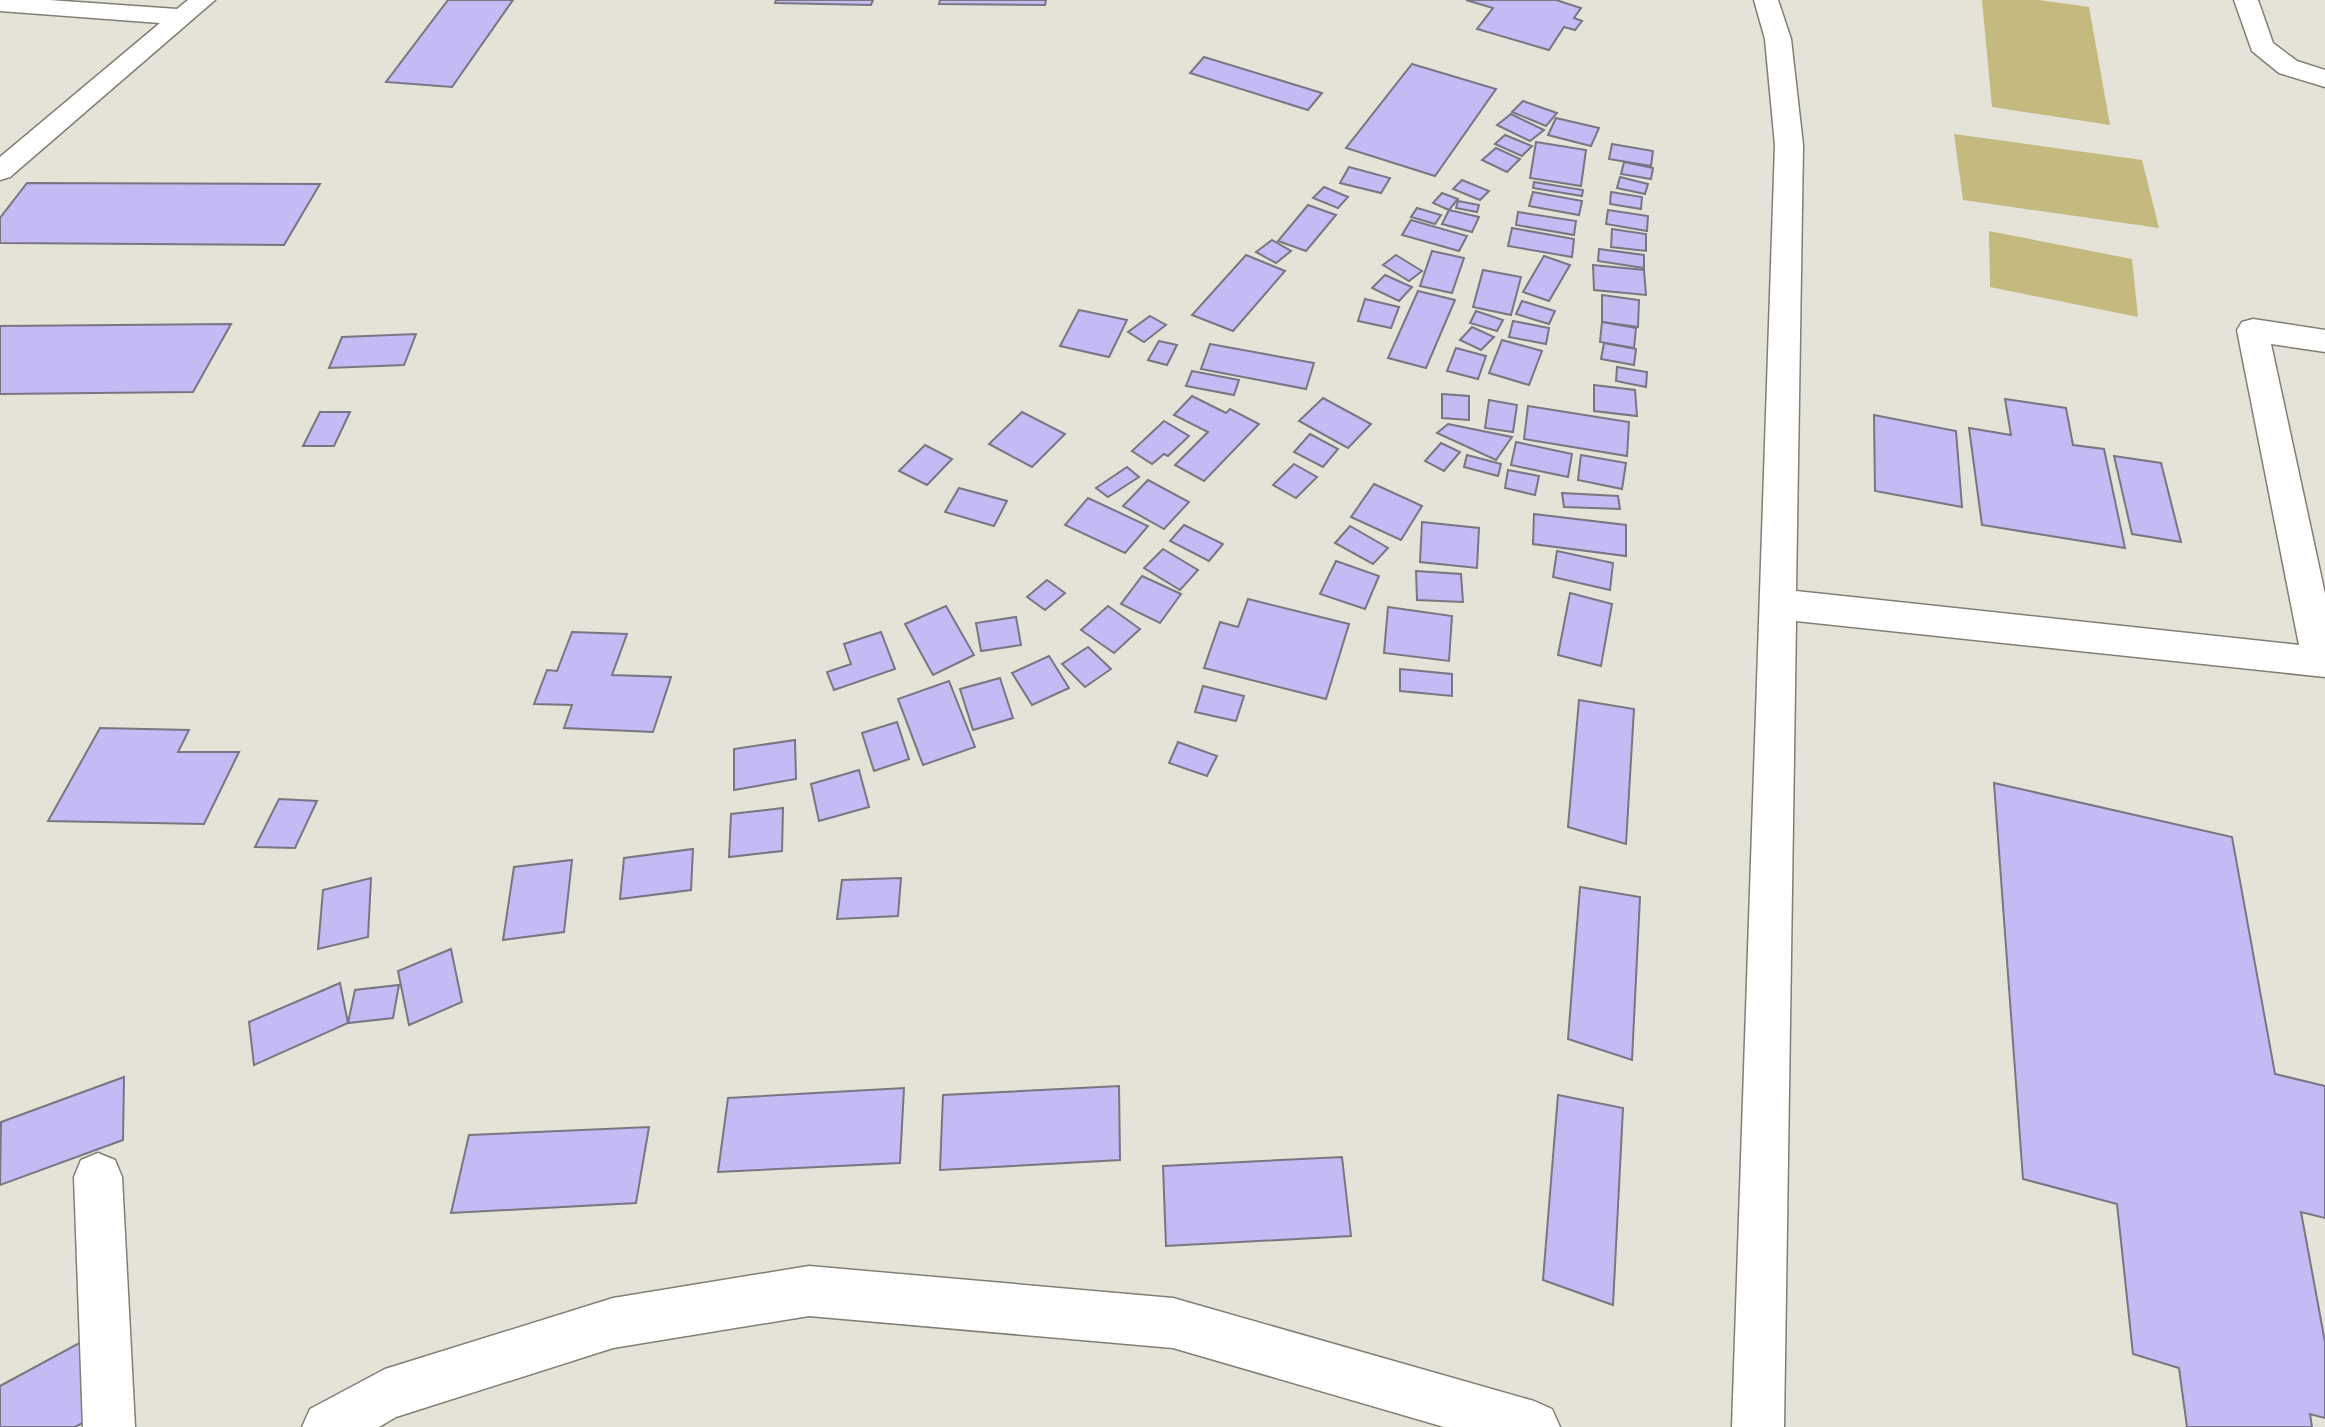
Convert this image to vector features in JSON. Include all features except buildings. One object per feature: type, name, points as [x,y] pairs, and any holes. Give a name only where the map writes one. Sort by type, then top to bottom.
[{"type":"street","points":[[1758,1427],[1788,145],[1778,39],[1766,0]]},
{"type":"street","points":[[2246,0],[2261,46],[2288,66],[2325,79]]},
{"type":"street","points":[[0,4],[193,8]]},
{"type":"street","points":[[0,171],[193,8]]},
{"type":"street","points":[[1777,604],[2320,663],[2253,330],[2325,341]]},
{"type":"street","points":[[98,1177],[109,1427]]},
{"type":"street","points":[[328,1427],[385,1395],[613,1323],[809,1291],[1173,1324],[1534,1427]]},
{"type":"shaded area","points":[[1982,0],[2039,0],[2089,7],[2110,125],[1992,107]]},
{"type":"shaded area","points":[[1954,134],[2142,160],[2159,228],[1963,200]]},
{"type":"shaded area","points":[[1989,231],[2132,259],[2138,317],[1990,287]]}]
